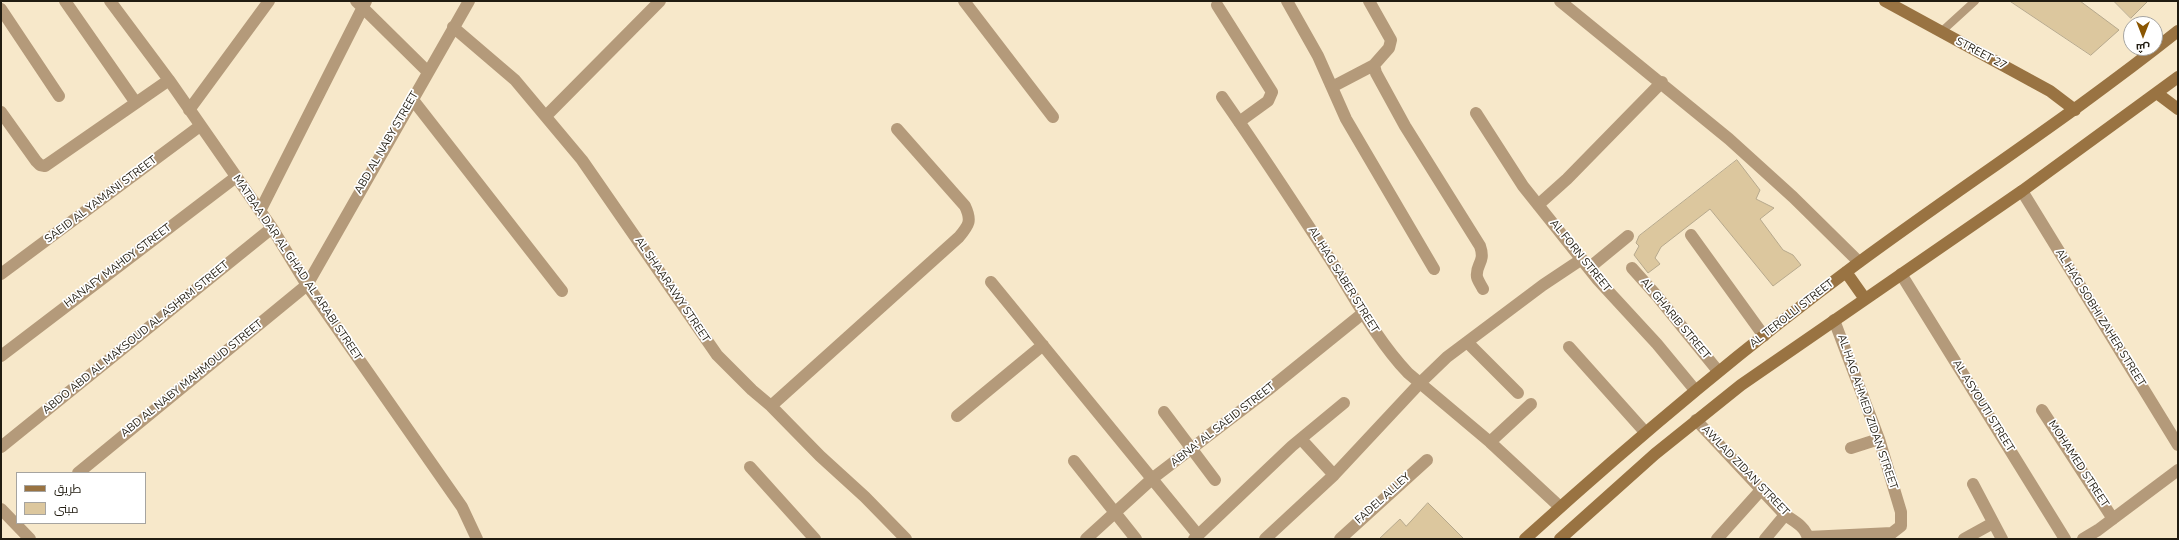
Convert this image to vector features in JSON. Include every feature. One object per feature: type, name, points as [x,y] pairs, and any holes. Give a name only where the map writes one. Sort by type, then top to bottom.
[{"type":"street","points":[[65,1],[136,103]]},
{"type":"street","name":"MATBAA DAR AL GHAD AL ARABI STREET","points":[[110,1],[169,80],[272,228],[307,285],[462,506],[477,539]]},
{"type":"street","points":[[189,110],[269,1]]},
{"type":"street","name":"ABD AL NABY STREET","points":[[307,285],[468,1]]},
{"type":"street","points":[[546,116],[660,1]]},
{"type":"street","points":[[964,1],[1053,117]]},
{"type":"street","points":[[1287,1],[1303,27],[1346,118],[1434,269]]},
{"type":"street","points":[[1332,87],[1374,65],[1389,48],[1391,40],[1369,1]]},
{"type":"street","points":[[1560,1],[1662,82],[1781,187],[1859,262]]},
{"type":"street","name":"STREET 27","points":[[1885,1],[2050,91],[2075,110]]},
{"type":"street","points":[[260,212],[361,3],[428,72]]},
{"type":"street","points":[[1217,5],[1272,92],[1268,101],[1239,122]]},
{"type":"street","points":[[1,9],[59,96]]},
{"type":"street","name":"AL SHAARAWY STREET","points":[[453,27],[515,80],[546,116],[615,206],[702,336],[734,374],[771,406],[820,456],[865,497],[906,539]]},
{"type":"street","name":"AL TEROLLI STREET","points":[[1525,539],[1645,432],[1718,371],[1859,262],[2075,110],[2178,31]]},
{"type":"street","points":[[1374,65],[1376,73],[1405,126],[1480,246],[1482,261],[1478,267],[1477,276],[1482,289]]},
{"type":"street","points":[[1560,539],[1621,484],[1696,420],[1741,385],[2022,191],[2158,94],[2178,77]]},
{"type":"street","points":[[1,112],[36,161],[40,165],[45,166],[169,80]]},
{"type":"street","points":[[1538,205],[1567,179],[1662,82]]},
{"type":"street","points":[[2158,94],[2178,109]]},
{"type":"street","name":"AL HAG SABER STREET","points":[[1222,97],[1305,219],[1362,314],[1396,361],[1490,442],[1560,507]]},
{"type":"street","points":[[413,100],[562,291]]},
{"type":"street","name":"AL FORN STREET","points":[[1476,113],[1513,172],[1538,205],[1585,264],[1621,306],[1657,344],[1695,390]]},
{"type":"street","name":"SAEID AL YAMANI STREET","points":[[1,274],[200,126]]},
{"type":"street","points":[[771,406],[959,237],[967,226],[970,216],[965,206],[898,129]]},
{"type":"street","name":"HANAFY MAHDY STREET","points":[[1,356],[236,177]]},
{"type":"street","name":"AL HAG SOBHI ZAHER STREET","points":[[2022,191],[2178,445]]},
{"type":"street","name":"ABDO ABD AL MAKSOUD AL ASHRM STREET","points":[[1,447],[272,228]]},
{"type":"street","points":[[1691,235],[1764,336]]},
{"type":"street","points":[[1265,539],[1334,475],[1420,383],[1447,358],[1543,285],[1585,264],[1628,236]]},
{"type":"street","name":"AL GHARIB STREET","points":[[1632,268],[1643,279],[1718,371]]},
{"type":"street","points":[[1846,272],[1865,299]]},
{"type":"street","name":"AL ASYOUTI STREET","points":[[1901,274],[2065,539]]},
{"type":"street","points":[[991,282],[1153,478],[1196,537],[1301,439],[1344,404]]},
{"type":"street","name":"ABD AL NABY MAHMOUD STREET","points":[[79,472],[307,285]]},
{"type":"street","name":"ABNA' AL SAEID STREET","points":[[1086,539],[1153,478],[1192,449],[1362,314]]},
{"type":"street","name":"AL HAG AHMED ZIDAN STREET","points":[[1834,320],[1879,439],[1902,519],[1901,526],[1897,530],[1880,537]]},
{"type":"street","points":[[1467,342],[1518,393]]},
{"type":"street","points":[[958,416],[1043,345]]},
{"type":"street","points":[[1569,347],[1645,432]]},
{"type":"street","points":[[1490,442],[1531,404]]},
{"type":"street","name":"MOHAMED STREET","points":[[2042,410],[2113,519]]},
{"type":"street","points":[[1164,412],[1215,480]]},
{"type":"street","name":"AWLAD ZIDAN STREET","points":[[1696,420],[1785,515],[1802,527],[1808,538]]},
{"type":"street","points":[[1301,439],[1334,475]]},
{"type":"street","points":[[1851,448],[1879,439]]},
{"type":"street","name":"FADEL ALLEY","points":[[1340,539],[1427,460]]},
{"type":"street","points":[[1074,461],[1136,539]]},
{"type":"street","points":[[750,467],[815,539]]},
{"type":"street","points":[[2083,539],[2101,535],[2113,519],[2178,470]]},
{"type":"street","points":[[1972,484],[2002,539]]},
{"type":"street","points":[[1717,539],[1761,490]]},
{"type":"street","points":[[1,509],[30,539]]},
{"type":"street","points":[[1765,539],[1785,515]]},
{"type":"street","points":[[1964,539],[1993,522]]},
{"type":"street","points":[[1808,538],[1880,537]]},
{"type":"lane","points":[[1940,32],[1975,1]]},
{"type":"building","points":[[2010,1],[2080,1],[2119,30],[2091,55]]},
{"type":"building","points":[[2114,1],[2148,1],[2133,16],[2129,16]]},
{"type":"building","points":[[1737,160],[1760,190],[1756,199],[1774,208],[1760,219],[1783,250],[1793,255],[1801,265],[1773,286],[1710,209],[1661,247],[1655,258],[1660,264],[1648,273],[1634,255],[1639,246],[1636,243],[1639,236]]},
{"type":"building","points":[[1428,503],[1464,539],[1379,539],[1400,519],[1406,526]]}]
